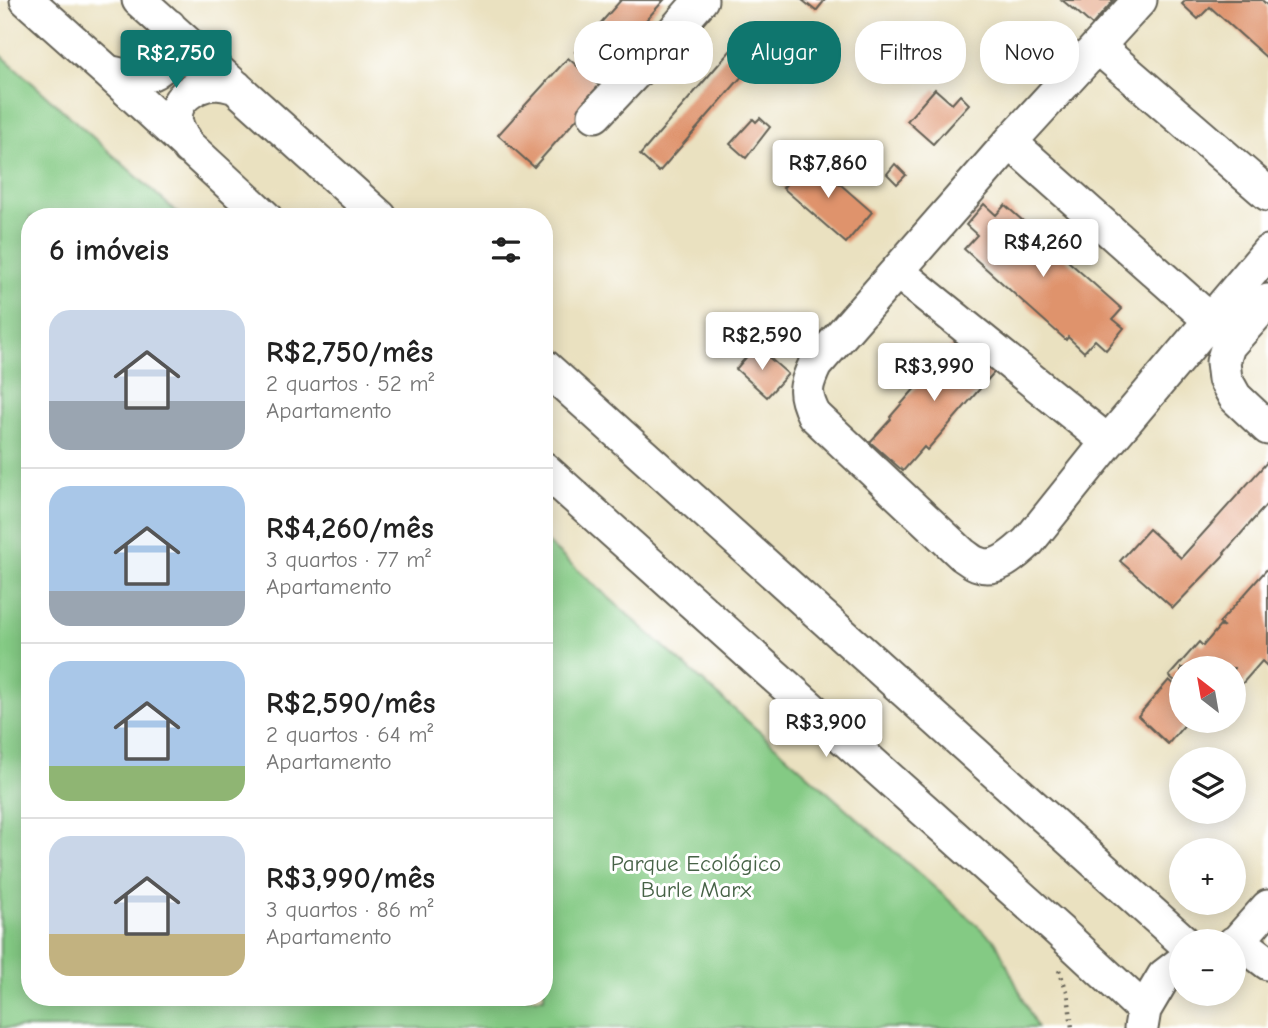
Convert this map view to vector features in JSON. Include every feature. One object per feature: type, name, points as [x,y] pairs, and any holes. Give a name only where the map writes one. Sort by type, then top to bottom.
[{"type":"street","points":[[27,0],[255,208]]},
{"type":"street","points":[[139,0],[370,208]]},
{"type":"street","points":[[595,115],[701,0]]},
{"type":"street","points":[[1140,0],[1010,142],[815,365],[805,391],[814,415],[963,555],[988,567],[1001,563],[1028,542],[1108,442],[1268,252]]},
{"type":"street","points":[[108,72],[138,77],[153,74],[164,65],[171,54],[173,45],[169,26]]},
{"type":"street","points":[[1098,47],[1268,194]]},
{"type":"street","points":[[190,150],[175,121],[176,109],[181,100],[187,92],[205,85],[223,84],[236,87]]},
{"type":"street","points":[[1010,142],[1210,320]]},
{"type":"street","points":[[898,272],[1108,442]]},
{"type":"street","points":[[1268,301],[1228,346],[1223,362],[1225,379],[1235,397],[1268,428]]},
{"type":"street","points":[[553,374],[1170,929]]},
{"type":"street","points":[[553,478],[1059,931],[1143,1019],[1164,976],[1169,972]]},
{"type":"street","points":[[1246,931],[1268,907]]},
{"type":"street","points":[[1246,948],[1268,963]]},
{"type":"green space","name":"Parque Ecológico Burle Marx","points":[[0,54],[172,208],[21,208],[21,1006],[553,1006],[553,548],[996,942],[1037,1028],[0,1028]]},
{"type":"building","points":[[621,0],[664,0],[645,21],[602,21]]},
{"type":"building","points":[[802,0],[825,0],[816,11]]},
{"type":"building","points":[[1062,0],[1114,0],[1092,25]]},
{"type":"building","points":[[1186,0],[1262,0],[1268,6],[1268,59],[1210,7],[1198,19],[1182,4]]},
{"type":"building","points":[[727,55],[727,84],[735,84],[659,172],[640,155],[702,84],[713,84],[713,71]]},
{"type":"building","points":[[568,58],[574,63],[574,84],[597,84],[603,89],[534,167],[498,135]]},
{"type":"building","points":[[935,89],[952,104],[960,95],[969,104],[933,144],[907,121]]},
{"type":"building","points":[[760,118],[770,127],[746,158],[730,144],[753,119],[756,122]]},
{"type":"building","points":[[809,157],[872,212],[846,243],[783,188]]},
{"type":"building","points":[[895,164],[906,175],[897,184],[887,174]]},
{"type":"building","points":[[984,204],[996,215],[1005,205],[1122,309],[1113,319],[1124,328],[1106,350],[1095,340],[1084,352],[1068,337],[1066,340],[964,249],[977,235],[966,225]]},
{"type":"building","points":[[962,334],[997,369],[927,450],[924,447],[903,471],[870,442]]},
{"type":"building","points":[[756,346],[788,374],[767,397],[736,369]]},
{"type":"building","points":[[1268,461],[1268,503],[1225,554],[1173,608],[1120,561],[1149,529],[1181,558]]},
{"type":"building","points":[[1268,568],[1268,667],[1262,661],[1246,679],[1246,656],[1187,656],[1199,642],[1203,646],[1220,626],[1223,626],[1219,623]]},
{"type":"building","points":[[1169,680],[1169,733],[1178,733],[1168,744],[1138,716]]}]
